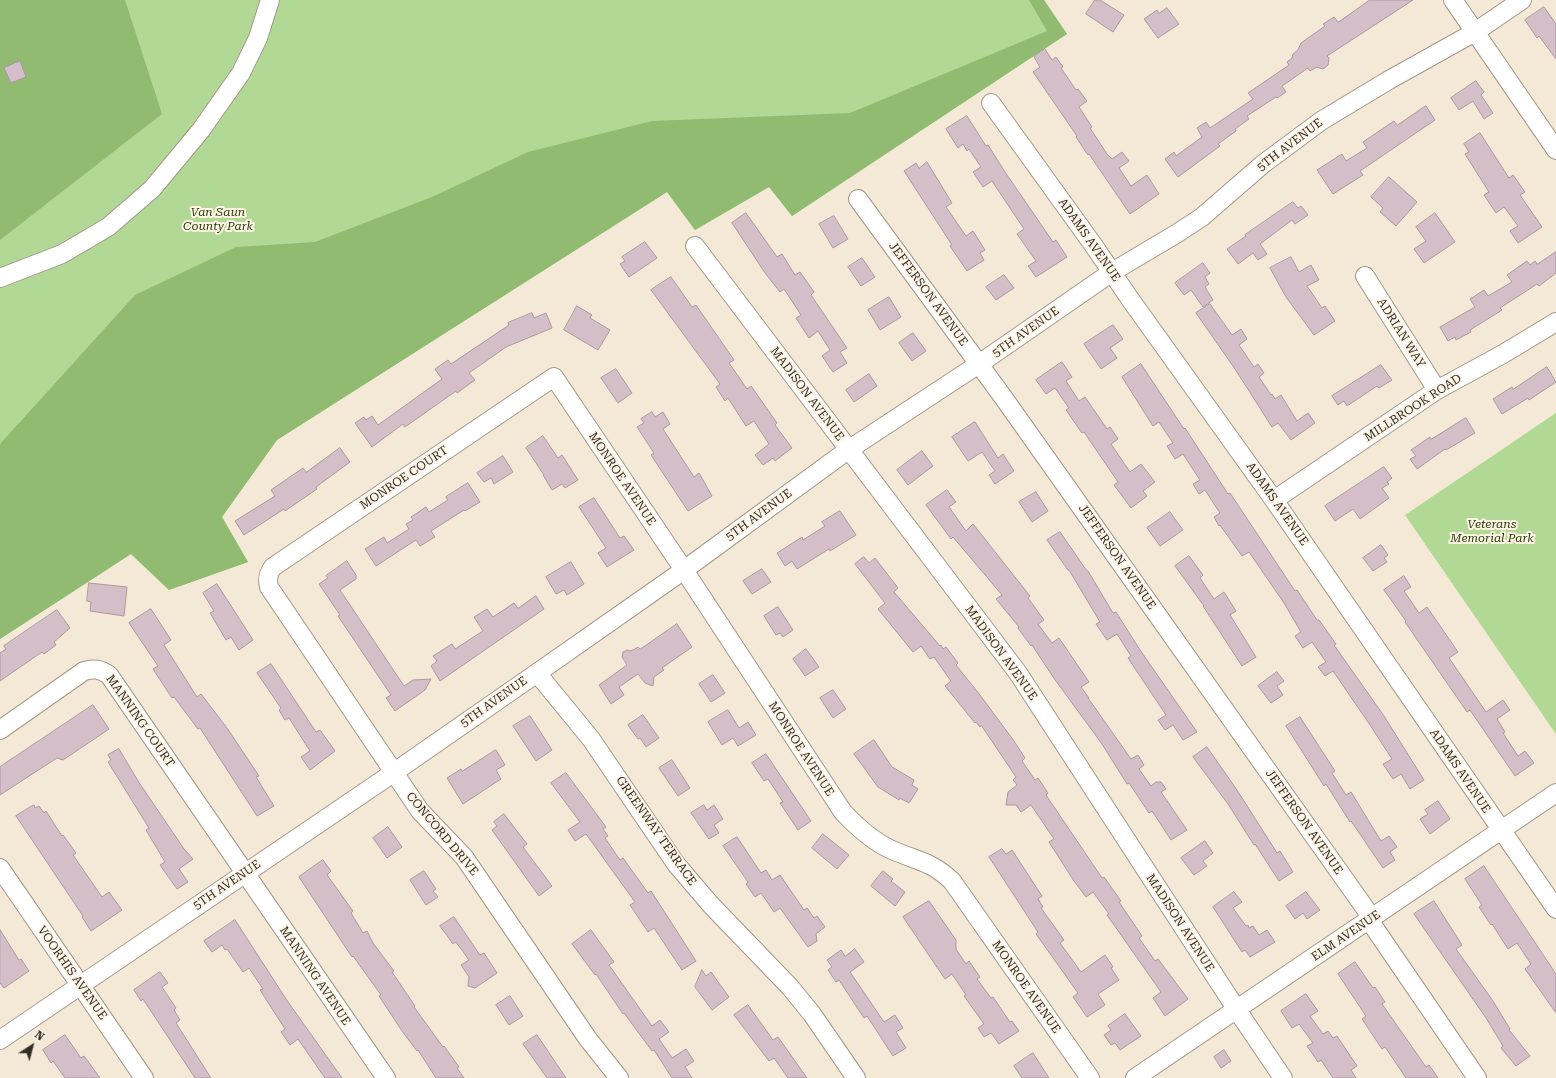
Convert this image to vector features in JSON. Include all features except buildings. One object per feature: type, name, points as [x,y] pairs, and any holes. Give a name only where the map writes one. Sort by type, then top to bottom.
[{"type":"street","points":[[0,278],[62,254],[108,227],[152,189],[201,130],[241,73],[258,38],[270,0]]},
{"type":"street","points":[[1453,0],[1556,150]]},
{"type":"street","name":"5TH AVENUE","points":[[0,1040],[80,984],[393,773],[537,673],[684,570],[848,450],[979,364],[1112,272],[1202,217],[1263,164],[1321,121],[1389,80],[1475,32],[1522,0]]},
{"type":"street","name":"ADAMS AVENUE","points":[[991,103],[1274,500],[1556,909]]},
{"type":"street","name":"JEFFERSON AVENUE","points":[[858,199],[979,364],[1370,919],[1476,1078]]},
{"type":"street","name":"MADISON AVENUE","points":[[695,246],[1018,673],[1237,1010],[1283,1078]]},
{"type":"street","name":"ADRIAN WAY","points":[[1366,276],[1437,390]]},
{"type":"street","name":"MILLBROOK ROAD","points":[[1274,500],[1437,390],[1503,354],[1556,322]]},
{"type":"street","name":"MONROE AVENUE","points":[[554,377],[684,570],[843,812],[875,841],[892,850],[927,862],[942,871],[952,881],[1090,1078]]},
{"type":"street","name":"MONROE COURT","points":[[269,587],[268,574],[273,567],[554,377]]},
{"type":"street","name":"CONCORD DRIVE","points":[[269,587],[420,811],[464,857],[588,1039],[619,1078]]},
{"type":"street","name":"MANNING COURT","points":[[0,730],[84,671],[92,669],[102,670],[109,675],[245,873]]},
{"type":"street","name":"GREENWAY TERRACE","points":[[537,673],[591,739],[676,864],[711,905],[794,992],[812,1014],[856,1078]]},
{"type":"street","name":"ELM AVENUE","points":[[1135,1078],[1556,793]]},
{"type":"street","name":"VOORHIS AVENUE","points":[[0,868],[144,1078]]},
{"type":"street","name":"MANNING AVENUE","points":[[245,873],[386,1078]]},
{"type":"green space","name":"Van Saun County Park","points":[[0,0],[1044,0],[1067,34],[792,216],[769,187],[695,230],[667,192],[277,440],[222,517],[248,562],[169,590],[131,554],[0,639]]},
{"type":"green space","points":[[0,0],[125,0],[162,114],[0,240]]},
{"type":"green space","points":[[1029,0],[1044,0],[1067,34],[792,216],[769,187],[695,230],[667,192],[277,440],[222,517],[248,562],[169,590],[131,554],[0,639],[0,444],[135,295],[236,247],[315,242],[432,197],[528,152],[652,121],[850,113],[1047,31]]},
{"type":"green space","name":"Veterans Memorial Park","points":[[1556,413],[1556,734],[1405,515]]}]
